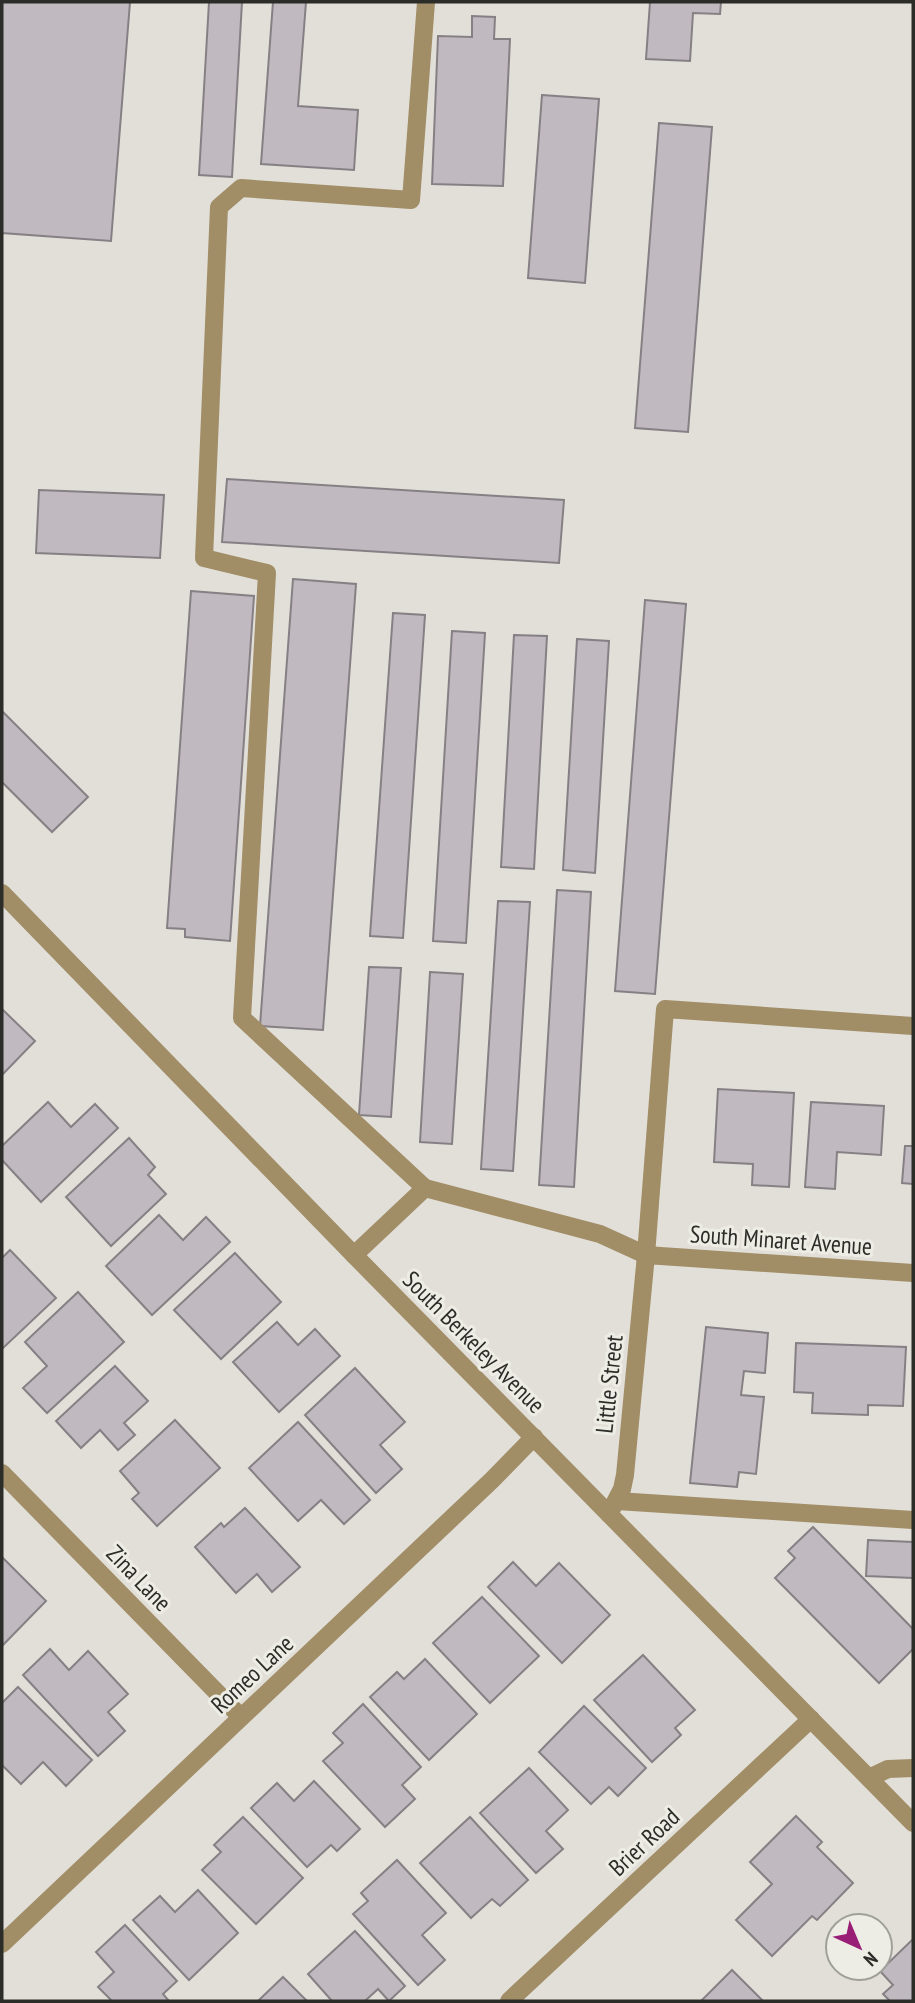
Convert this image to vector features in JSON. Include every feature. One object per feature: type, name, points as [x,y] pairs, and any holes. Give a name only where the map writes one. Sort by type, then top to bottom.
[{"type":"street","points":[[426,2],[411,200],[241,188],[219,207],[204,558],[267,573],[242,1018],[425,1188],[600,1234],[646,1255]]},
{"type":"street","name":"South Berkeley Avenue","points":[[2,893],[534,1437],[612,1507],[811,1719],[913,1823]]},
{"type":"street","name":"Little Street","points":[[612,1507],[625,1475],[646,1255],[665,1009],[913,1026]]},
{"type":"street","points":[[354,1255],[425,1188]]},
{"type":"street","name":"South Minaret Avenue","points":[[646,1255],[913,1273]]},
{"type":"street","name":"Romeo Lane","points":[[2,1944],[492,1480],[534,1437]]},
{"type":"street","name":"Zina Lane","points":[[2,1473],[241,1717]]},
{"type":"street","points":[[612,1507],[913,1520]]},
{"type":"street","name":"Brier Road","points":[[512,2000],[811,1719]]},
{"type":"street","points":[[869,1778],[888,1769],[913,1768]]},
{"type":"building","points":[[2,2],[130,2],[111,241],[2,233]]},
{"type":"building","points":[[209,2],[242,2],[232,177],[199,175]]},
{"type":"building","points":[[273,2],[306,2],[298,106],[358,110],[354,170],[261,164]]},
{"type":"building","points":[[650,2],[721,2],[720,14],[693,13],[690,61],[646,59]]},
{"type":"building","points":[[472,16],[495,17],[494,39],[510,39],[503,186],[432,184],[438,36],[472,37]]},
{"type":"building","points":[[542,95],[599,99],[585,283],[528,278]]},
{"type":"building","points":[[659,123],[712,127],[688,432],[635,428]]},
{"type":"building","points":[[227,479],[564,500],[559,563],[222,542]]},
{"type":"building","points":[[39,490],[164,495],[160,558],[36,553]]},
{"type":"building","points":[[293,579],[356,584],[323,1030],[260,1026]]},
{"type":"building","points":[[191,591],[254,596],[230,941],[185,937],[185,929],[167,928]]},
{"type":"building","points":[[645,600],[686,604],[655,994],[615,991]]},
{"type":"building","points":[[393,613],[425,615],[403,938],[370,936]]},
{"type":"building","points":[[452,631],[485,633],[466,943],[433,941]]},
{"type":"building","points":[[514,635],[547,636],[534,869],[501,867]]},
{"type":"building","points":[[577,639],[609,641],[595,873],[563,870]]},
{"type":"building","points":[[2,711],[88,797],[52,832],[2,782]]},
{"type":"building","points":[[557,890],[591,892],[574,1187],[539,1185]]},
{"type":"building","points":[[498,901],[530,902],[513,1171],[481,1169]]},
{"type":"building","points":[[369,967],[401,968],[391,1117],[359,1115]]},
{"type":"building","points":[[430,972],[463,974],[452,1144],[420,1142]]},
{"type":"building","points":[[2,1009],[35,1041],[2,1075]]},
{"type":"building","points":[[718,1089],[794,1093],[789,1187],[752,1185],[753,1164],[714,1162]]},
{"type":"building","points":[[48,1102],[71,1127],[95,1104],[118,1128],[41,1202],[2,1160],[2,1146]]},
{"type":"building","points":[[811,1102],[884,1106],[881,1155],[837,1152],[835,1189],[805,1187]]},
{"type":"building","points":[[129,1138],[155,1167],[148,1175],[166,1194],[111,1246],[66,1197]]},
{"type":"building","points":[[905,1146],[913,1146],[913,1184],[902,1183]]},
{"type":"building","points":[[159,1215],[183,1240],[206,1217],[230,1242],[152,1315],[106,1266]]},
{"type":"building","points":[[10,1250],[56,1298],[2,1349],[2,1258]]},
{"type":"building","points":[[235,1253],[281,1302],[221,1359],[174,1310]]},
{"type":"building","points":[[78,1292],[124,1342],[47,1413],[23,1388],[47,1366],[25,1342]]},
{"type":"building","points":[[277,1322],[298,1345],[315,1329],[340,1356],[279,1412],[233,1362]]},
{"type":"building","points":[[706,1327],[768,1333],[765,1373],[744,1371],[741,1395],[764,1397],[756,1474],[739,1472],[737,1487],[690,1483]]},
{"type":"building","points":[[796,1343],[906,1347],[903,1406],[868,1405],[868,1415],[812,1413],[813,1393],[794,1392]]},
{"type":"building","points":[[115,1366],[148,1401],[124,1423],[135,1435],[118,1450],[100,1430],[81,1448],[56,1421]]},
{"type":"building","points":[[355,1368],[405,1422],[380,1445],[402,1469],[376,1493],[305,1415]]},
{"type":"building","points":[[175,1420],[220,1468],[157,1526],[132,1499],[139,1493],[120,1471]]},
{"type":"building","points":[[298,1422],[370,1500],[344,1524],[321,1500],[298,1521],[249,1468]]},
{"type":"building","points":[[245,1508],[300,1567],[272,1592],[257,1574],[236,1593],[195,1547],[221,1523],[224,1527]]},
{"type":"building","points":[[813,1527],[913,1629],[913,1649],[879,1683],[775,1578],[795,1558],[788,1551]]},
{"type":"building","points":[[868,1540],[913,1542],[913,1578],[866,1576]]},
{"type":"building","points":[[2,1557],[46,1601],[2,1646]]},
{"type":"building","points":[[513,1562],[536,1586],[559,1563],[610,1615],[562,1663],[488,1587]]},
{"type":"building","points":[[482,1597],[539,1656],[490,1703],[433,1643]]},
{"type":"building","points":[[50,1649],[69,1670],[88,1651],[128,1694],[108,1712],[125,1731],[98,1756],[23,1675]]},
{"type":"building","points":[[643,1655],[695,1710],[675,1728],[681,1735],[652,1762],[594,1700]]},
{"type":"building","points":[[425,1659],[477,1714],[429,1760],[370,1697],[397,1672],[404,1679]]},
{"type":"building","points":[[18,1687],[92,1760],[66,1786],[43,1762],[21,1784],[2,1765],[2,1703]]},
{"type":"building","points":[[363,1704],[421,1767],[402,1785],[415,1799],[385,1827],[323,1761],[343,1743],[333,1733]]},
{"type":"building","points":[[584,1706],[646,1768],[618,1796],[609,1787],[591,1804],[539,1752]]},
{"type":"building","points":[[529,1768],[568,1810],[546,1831],[563,1849],[536,1873],[480,1813]]},
{"type":"building","points":[[314,1781],[360,1829],[337,1851],[331,1845],[307,1867],[251,1808],[277,1783],[294,1801]]},
{"type":"building","points":[[796,1816],[822,1842],[817,1847],[853,1883],[817,1920],[812,1916],[772,1956],[736,1920],[772,1884],[750,1862]]},
{"type":"building","points":[[243,1817],[303,1878],[256,1924],[202,1870],[221,1852],[214,1845]]},
{"type":"building","points":[[470,1817],[528,1880],[500,1906],[492,1899],[471,1918],[420,1863]]},
{"type":"building","points":[[397,1860],[446,1913],[422,1935],[445,1960],[418,1985],[353,1914],[368,1901],[361,1893]]},
{"type":"building","points":[[198,1890],[238,1933],[189,1980],[133,1920],[160,1896],[175,1912]]},
{"type":"building","points":[[125,1925],[177,1981],[163,1994],[169,2001],[112,2001],[98,1987],[114,1972],[96,1952]]},
{"type":"building","points":[[355,1931],[405,1986],[389,2001],[378,1989],[365,2001],[332,2001],[308,1974]]},
{"type":"building","points":[[913,1939],[913,2001],[890,2001],[883,1994],[893,1985],[890,1982],[894,1982],[894,1957]]},
{"type":"building","points":[[732,1970],[763,2001],[701,2001]]},
{"type":"building","points":[[283,1977],[307,2001],[258,2001]]}]
